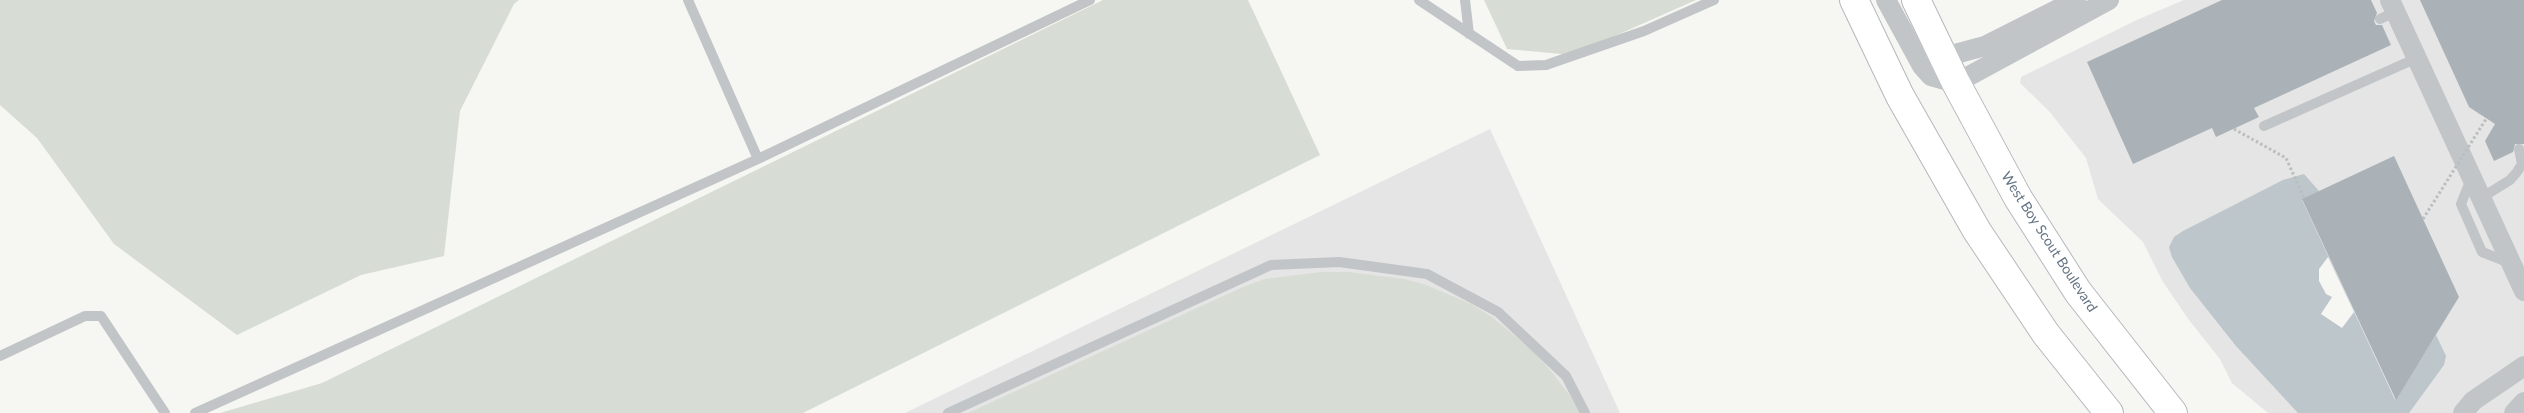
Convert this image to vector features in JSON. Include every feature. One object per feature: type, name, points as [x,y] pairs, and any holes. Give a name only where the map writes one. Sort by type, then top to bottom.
[{"type":"main road","points":[[1854,0],[1900,96],[1977,231],[2046,334],[2109,413]]},
{"type":"main road","name":"West Boy Scout Boulevard","points":[[1916,0],[1956,83],[2018,198],[2078,292],[2173,413]]},
{"type":"street","points":[[1886,0],[1911,49],[1926,71],[1931,76],[1942,81],[1956,83],[2109,0]]},
{"type":"street","points":[[1944,57],[1985,46],[2076,0]]},
{"type":"street","points":[[2388,10],[2417,58],[2524,291]]},
{"type":"street","points":[[2463,413],[2472,401],[2524,366]]},
{"type":"street","points":[[2514,413],[2524,402]]},
{"type":"lane","points":[[688,0],[758,158]]},
{"type":"lane","points":[[195,413],[758,158],[1090,0]]},
{"type":"lane","points":[[1419,0],[1518,66],[1546,65],[1644,31],[1714,0]]},
{"type":"lane","points":[[1464,0],[1469,34]]},
{"type":"lane","points":[[2264,126],[2417,58]]},
{"type":"lane","points":[[2481,198],[2510,180],[2517,172],[2522,164],[2519,149]]},
{"type":"lane","points":[[2472,178],[2460,204],[2482,252],[2511,263]]},
{"type":"lane","points":[[948,413],[1271,266],[1338,262],[1427,274],[1498,312],[1566,376],[1586,413]]},
{"type":"lane","points":[[0,356],[85,316],[101,316],[165,413]]},
{"type":"path","points":[[2423,219],[2486,118]]},
{"type":"path","points":[[2234,128],[2286,158],[2304,198]]},
{"type":"shaded area","points":[[0,0],[519,0],[514,4],[460,111],[444,256],[361,275],[237,335],[114,244],[37,138],[0,105]]},
{"type":"shaded area","points":[[1103,0],[1248,0],[1320,155],[803,413],[220,413],[322,383]]},
{"type":"shaded area","points":[[1484,0],[1696,0],[1572,55],[1507,49]]},
{"type":"shaded area","points":[[2184,0],[2524,0],[2524,413],[2268,413],[2232,383],[2220,359],[2189,320],[2163,282],[2143,242],[2098,199],[2086,158],[2049,111],[2020,83],[2021,77],[2139,19]]},
{"type":"shaded area","points":[[1490,129],[1620,413],[905,413]]},
{"type":"shaded area","points":[[2304,174],[2319,191],[2302,200],[2395,400],[2436,335],[2446,356],[2444,365],[2409,413],[2298,413],[2236,346],[2190,288],[2172,257],[2169,247],[2174,237],[2183,231],[2283,180]]},
{"type":"shaded area","points":[[1321,272],[1348,272],[1404,279],[1426,285],[1471,304],[1492,317],[1533,351],[1570,396],[1579,413],[968,413],[1243,287],[1265,279]]},
{"type":"pier","points":[[2328,257],[2354,312],[2342,328],[2321,314],[2332,297],[2326,294],[2319,281],[2319,269]]},
{"type":"building","points":[[2222,0],[2371,0],[2377,13],[2374,21],[2376,25],[2382,25],[2391,45],[2254,108],[2259,117],[2216,137],[2212,128],[2133,164],[2087,62]]},
{"type":"building","points":[[2420,0],[2524,0],[2524,144],[2515,144],[2513,152],[2494,161],[2485,141],[2495,124],[2469,107]]},
{"type":"building","points":[[2394,156],[2459,297],[2396,400],[2302,199]]}]
